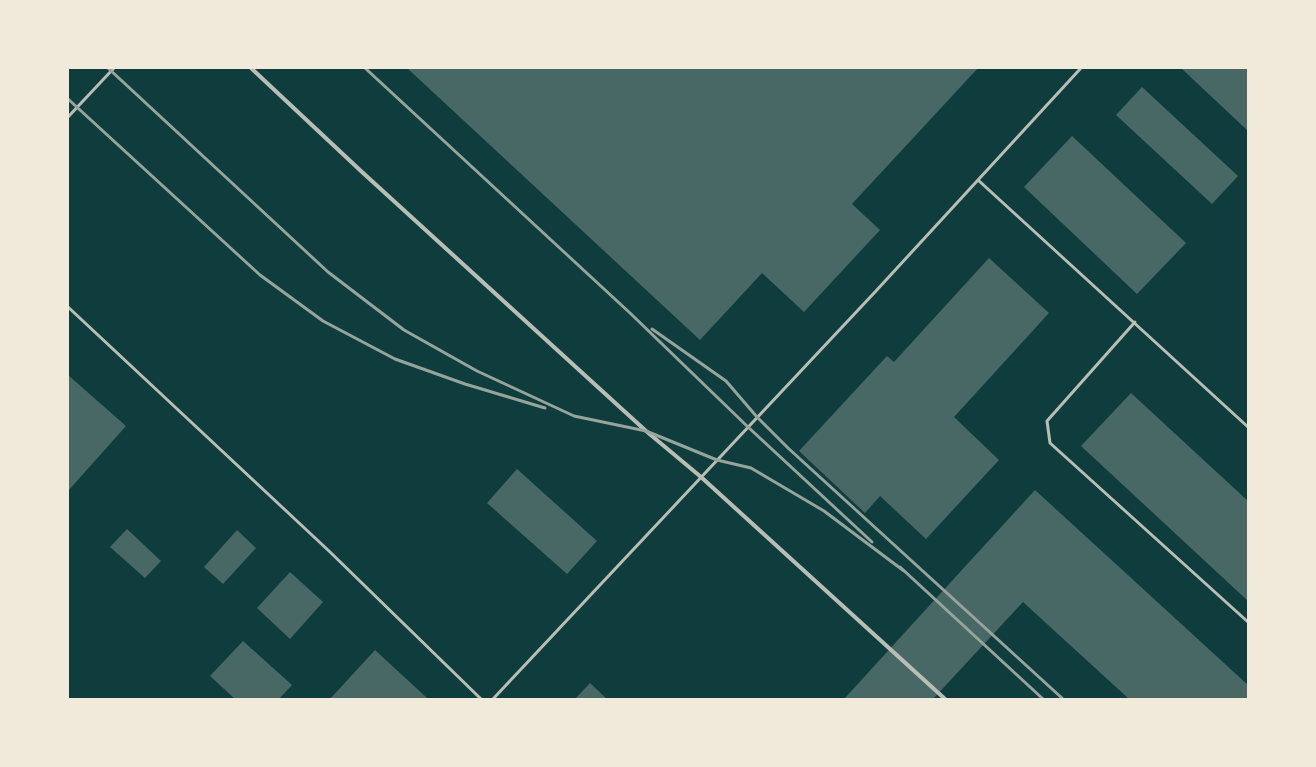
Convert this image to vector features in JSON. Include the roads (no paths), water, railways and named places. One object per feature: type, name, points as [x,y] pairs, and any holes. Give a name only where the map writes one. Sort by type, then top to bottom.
[{"type":"street","points":[[251,68],[362,172],[640,426],[701,477],[944,699]]},
{"type":"lane","points":[[68,117],[114,68]]},
{"type":"lane","points":[[493,699],[1081,68]]},
{"type":"lane","points":[[978,180],[1248,427]]},
{"type":"lane","points":[[68,307],[329,551],[481,699]]},
{"type":"lane","points":[[1135,322],[1047,421],[1050,443],[1248,622]]},
{"type":"railway","points":[[108,68],[328,272],[404,330],[477,371],[574,416],[646,431],[717,460],[751,468],[824,511],[904,571]]},
{"type":"railway","points":[[365,68],[630,313],[748,427],[872,542]]},
{"type":"railway","points":[[68,99],[260,275],[323,321],[395,359],[465,384],[545,408]]},
{"type":"railway","points":[[652,329],[726,381],[757,417],[788,448],[1063,699]]},
{"type":"railway","points":[[900,567],[1043,699]]}]
